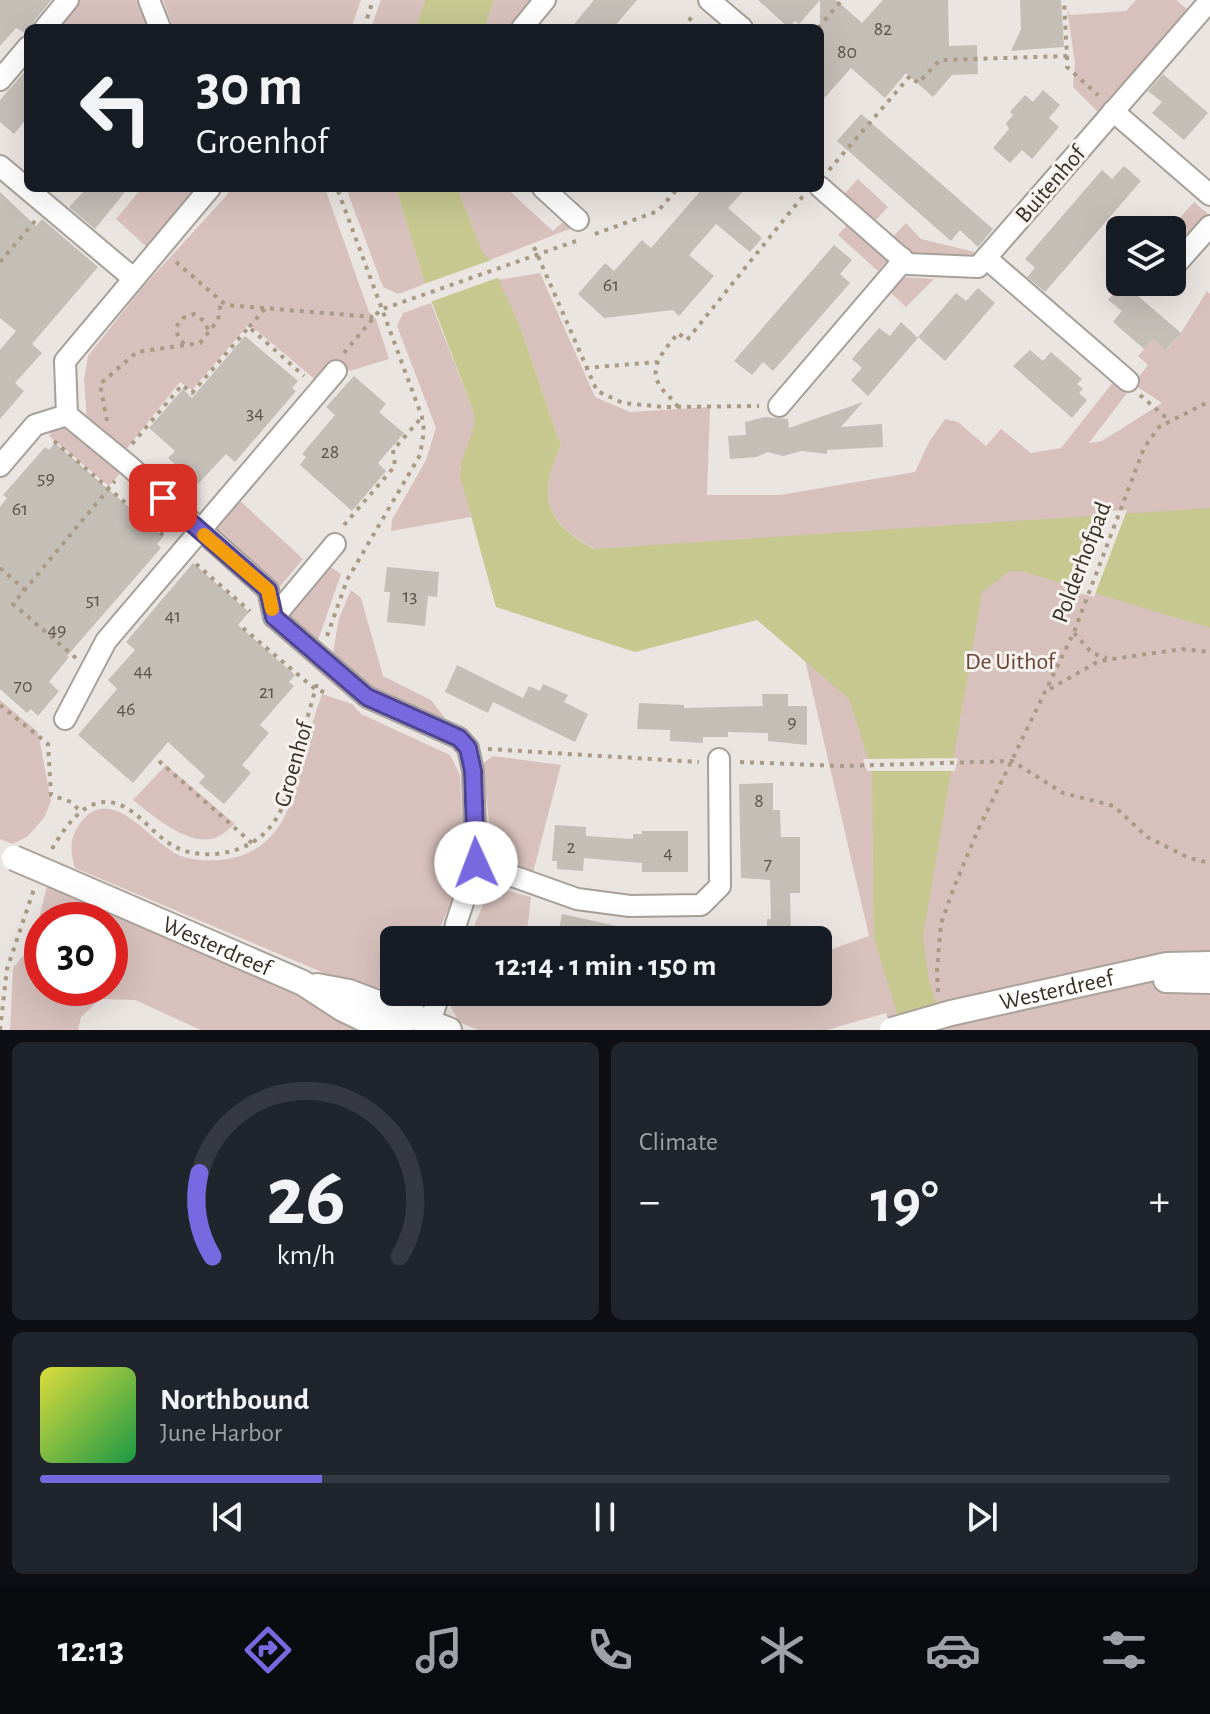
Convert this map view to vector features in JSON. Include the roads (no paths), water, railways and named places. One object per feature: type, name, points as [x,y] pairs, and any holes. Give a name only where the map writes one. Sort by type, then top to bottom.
[{"type":"main road","name":"Westerdreef","points":[[7,855],[303,983],[343,1009],[387,1030]]},
{"type":"main road","name":"Westerdreef","points":[[892,1030],[945,1003],[1128,975],[1167,965],[1210,964]]},
{"type":"main road","name":"Westerdreef","points":[[1128,975],[1210,981]]},
{"type":"main road","name":"Westerdreef","points":[[303,983],[349,992],[423,1026]]},
{"type":"street","points":[[48,24],[68,0]]},
{"type":"street","points":[[149,0],[158,24]]},
{"type":"street","points":[[525,24],[545,0]]},
{"type":"street","points":[[709,0],[737,24]]},
{"type":"street","name":"Buitenhof","points":[[986,258],[1207,2]]},
{"type":"street","points":[[0,80],[24,52]]},
{"type":"street","points":[[1113,111],[1210,195]]},
{"type":"street","points":[[0,166],[24,186]]},
{"type":"street","points":[[824,188],[908,264],[978,267],[986,258],[1131,385]]},
{"type":"street","points":[[31,192],[133,278]]},
{"type":"street","points":[[207,192],[65,361],[67,415],[268,590],[264,616]]},
{"type":"street","points":[[546,192],[578,230]]},
{"type":"street","points":[[1186,253],[1210,226]]},
{"type":"street","points":[[779,406],[897,268],[902,258]]},
{"type":"street","points":[[65,719],[106,641],[336,371]]},
{"type":"street","points":[[0,466],[35,425],[67,415]]},
{"type":"street","points":[[264,616],[340,535]]},
{"type":"street","points":[[264,616],[323,658],[367,697],[459,738],[468,748],[473,771],[476,863],[455,926]]},
{"type":"street","points":[[476,863],[577,899],[630,906],[701,905],[720,886],[719,759]]},
{"type":"street","points":[[420,1006],[423,1026]]},
{"type":"street","points":[[423,1026],[433,1006]]},
{"type":"park label","name":"De Uithof","points":[[1010,661]]}]
